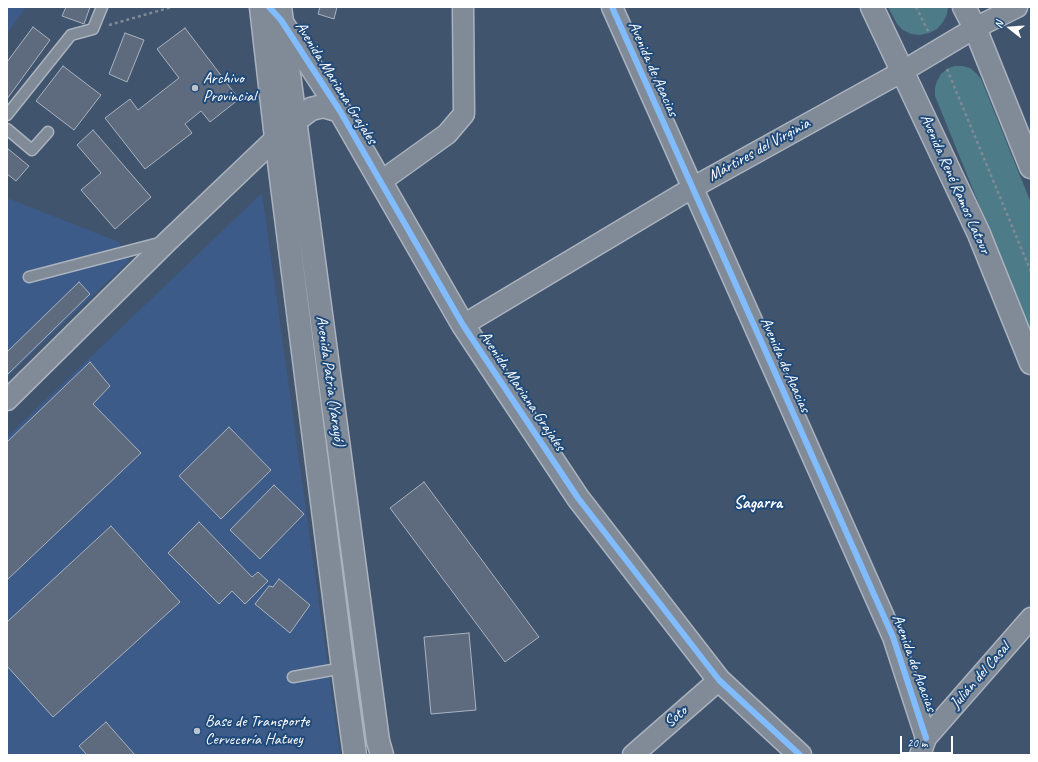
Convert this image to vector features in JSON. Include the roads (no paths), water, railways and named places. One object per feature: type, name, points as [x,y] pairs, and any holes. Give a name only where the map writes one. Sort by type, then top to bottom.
[{"type":"street","name":"Avenida Patria (Yarayó)","points":[[261,7],[276,138],[355,755]]},
{"type":"street","points":[[380,182],[446,134],[464,114],[463,7]]},
{"type":"street","name":"Avenida de Acacias","points":[[612,7],[893,637],[923,746]]},
{"type":"street","name":"Avenida René Ramos Latour","points":[[872,7],[979,234],[1031,363]]},
{"type":"street","points":[[964,7],[975,28],[1031,167]]},
{"type":"street","name":"Mártires del Virginia","points":[[463,325],[692,188],[903,71],[975,28],[1017,7]]},
{"type":"street","name":"Avenida Patria (Yarayó)","points":[[277,11],[295,121],[378,741],[382,755]]},
{"type":"street","name":"Avenida Mariana Grajales","points":[[277,11],[340,111],[463,325],[578,498],[720,680],[800,755]]},
{"type":"street","points":[[295,121],[312,109],[323,106],[340,111]]},
{"type":"street","points":[[7,400],[169,240],[276,138]]},
{"type":"street","name":"Julián del Casal","points":[[923,746],[1031,618]]},
{"type":"street","name":"Soto","points":[[633,755],[720,680]]},
{"type":"lane","points":[[7,115],[71,35],[93,29],[102,7]]},
{"type":"lane","points":[[7,129],[32,150],[48,132]]},
{"type":"lane","points":[[30,277],[169,240]]},
{"type":"lane","points":[[293,676],[343,668]]},
{"type":"place","name":"Archivo Provincial","points":[[195,88]]},
{"type":"place","name":"Base de Transporte Cervecería Hatuey","points":[[197,731]]},
{"type":"district","name":"Sagarra","points":[[758,504]]}]
